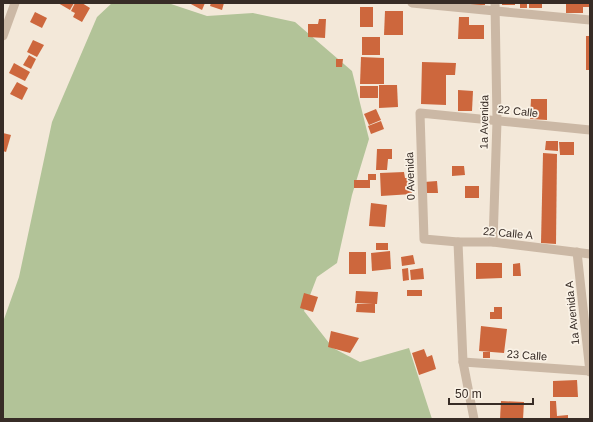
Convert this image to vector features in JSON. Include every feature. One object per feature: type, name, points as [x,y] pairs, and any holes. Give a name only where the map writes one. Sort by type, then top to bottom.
[{"type":"street","points":[[3,36],[15,3]]},
{"type":"street","points":[[412,3],[495,7],[590,20]]},
{"type":"street","name":"1a Avenida","points":[[493,242],[497,121],[495,7]]},
{"type":"street","name":"22 Calle","points":[[420,113],[590,130]]},
{"type":"street","name":"0 Avenida","points":[[420,113],[424,239]]},
{"type":"street","name":"22 Calle A","points":[[424,239],[458,242],[493,242],[590,254]]},
{"type":"street","points":[[458,242],[463,362],[474,419]]},
{"type":"street","name":"1a Avenida A","points":[[577,252],[590,371]]},
{"type":"street","name":"23 Calle","points":[[463,362],[590,371]]},
{"type":"green space","points":[[112,3],[168,3],[207,16],[253,13],[295,22],[352,71],[369,139],[352,195],[337,263],[317,277],[304,311],[333,348],[360,362],[409,348],[432,419],[3,419],[3,322],[19,277],[52,122],[97,17]]},
{"type":"building","points":[[58,3],[74,3],[70,10]]},
{"type":"building","points":[[75,3],[82,3],[90,8],[82,22],[73,17],[75,13],[71,11]]},
{"type":"building","points":[[189,3],[205,3],[202,10]]},
{"type":"building","points":[[211,3],[224,3],[222,10],[210,6]]},
{"type":"building","points":[[464,3],[485,3],[485,5],[464,5]]},
{"type":"building","points":[[502,3],[515,3],[515,5],[502,5]]},
{"type":"building","points":[[520,3],[527,3],[527,8],[520,8]]},
{"type":"building","points":[[529,3],[542,3],[542,8],[529,8]]},
{"type":"building","points":[[566,3],[589,3],[589,7],[583,7],[583,13],[566,13]]},
{"type":"building","points":[[360,7],[373,7],[373,27],[360,27]]},
{"type":"building","points":[[385,11],[403,11],[403,35],[384,35]]},
{"type":"building","points":[[35,12],[47,18],[42,28],[30,22]]},
{"type":"building","points":[[459,17],[469,17],[469,25],[484,25],[484,39],[458,39]]},
{"type":"building","points":[[319,19],[326,19],[325,38],[308,37],[308,24],[318,24]]},
{"type":"building","points":[[586,36],[590,36],[590,70],[586,70]]},
{"type":"building","points":[[362,37],[380,37],[380,55],[362,55]]},
{"type":"building","points":[[33,40],[44,45],[37,57],[27,52]]},
{"type":"building","points":[[29,55],[36,59],[31,69],[23,65]]},
{"type":"building","points":[[361,57],[384,58],[384,84],[360,84]]},
{"type":"building","points":[[336,59],[343,59],[342,67],[336,67]]},
{"type":"building","points":[[422,62],[456,63],[455,75],[446,75],[446,105],[421,104]]},
{"type":"building","points":[[14,63],[30,72],[25,81],[9,73]]},
{"type":"building","points":[[17,82],[28,88],[22,100],[10,94]]},
{"type":"building","points":[[379,85],[397,85],[398,107],[379,108]]},
{"type":"building","points":[[360,86],[378,86],[378,98],[360,98]]},
{"type":"building","points":[[458,90],[473,91],[472,111],[458,111]]},
{"type":"building","points":[[531,99],[547,99],[547,120],[530,119]]},
{"type":"building","points":[[376,109],[381,120],[369,125],[364,114]]},
{"type":"building","points":[[381,121],[384,129],[371,134],[368,126]]},
{"type":"building","points":[[3,133],[11,135],[6,152],[3,151]]},
{"type":"building","points":[[546,141],[558,141],[558,151],[545,150]]},
{"type":"building","points":[[559,142],[574,142],[574,155],[560,155]]},
{"type":"building","points":[[377,149],[392,149],[392,159],[388,159],[387,170],[376,170]]},
{"type":"building","points":[[543,153],[557,154],[556,244],[541,243]]},
{"type":"building","points":[[452,166],[464,166],[465,175],[452,176]]},
{"type":"building","points":[[404,172],[405,178],[410,178],[412,194],[381,196],[380,173]]},
{"type":"building","points":[[368,174],[376,174],[376,180],[370,180],[370,188],[354,188],[354,180],[368,180]]},
{"type":"building","points":[[437,181],[438,193],[425,193],[424,182]]},
{"type":"building","points":[[465,186],[479,186],[479,198],[465,198]]},
{"type":"building","points":[[371,203],[387,205],[385,227],[369,226]]},
{"type":"building","points":[[376,243],[388,243],[388,250],[376,250]]},
{"type":"building","points":[[390,251],[391,269],[372,271],[371,253]]},
{"type":"building","points":[[349,252],[366,252],[366,274],[349,274]]},
{"type":"building","points":[[413,255],[415,264],[402,266],[401,257]]},
{"type":"building","points":[[476,263],[502,263],[502,278],[476,279]]},
{"type":"building","points":[[520,263],[521,276],[513,276],[513,264]]},
{"type":"building","points":[[408,268],[409,280],[403,281],[402,269]]},
{"type":"building","points":[[423,268],[424,279],[411,280],[410,270]]},
{"type":"building","points":[[407,290],[422,290],[422,296],[407,296]]},
{"type":"building","points":[[356,291],[378,292],[377,304],[375,304],[375,313],[356,312],[357,304],[373,304],[355,303]]},
{"type":"building","points":[[304,293],[318,297],[313,312],[300,308]]},
{"type":"building","points":[[494,307],[502,307],[502,319],[490,319],[490,312],[494,312]]},
{"type":"building","points":[[481,326],[507,329],[504,353],[479,351]]},
{"type":"building","points":[[331,331],[359,338],[350,353],[328,347]]},
{"type":"building","points":[[424,349],[427,357],[432,355],[436,369],[419,375],[412,353]]},
{"type":"building","points":[[483,352],[490,352],[490,358],[483,358]]},
{"type":"building","points":[[577,380],[578,397],[553,397],[553,381]]},
{"type":"building","points":[[501,401],[524,402],[523,419],[500,419]]},
{"type":"building","points":[[550,401],[556,401],[557,416],[568,415],[568,419],[550,419]]}]
